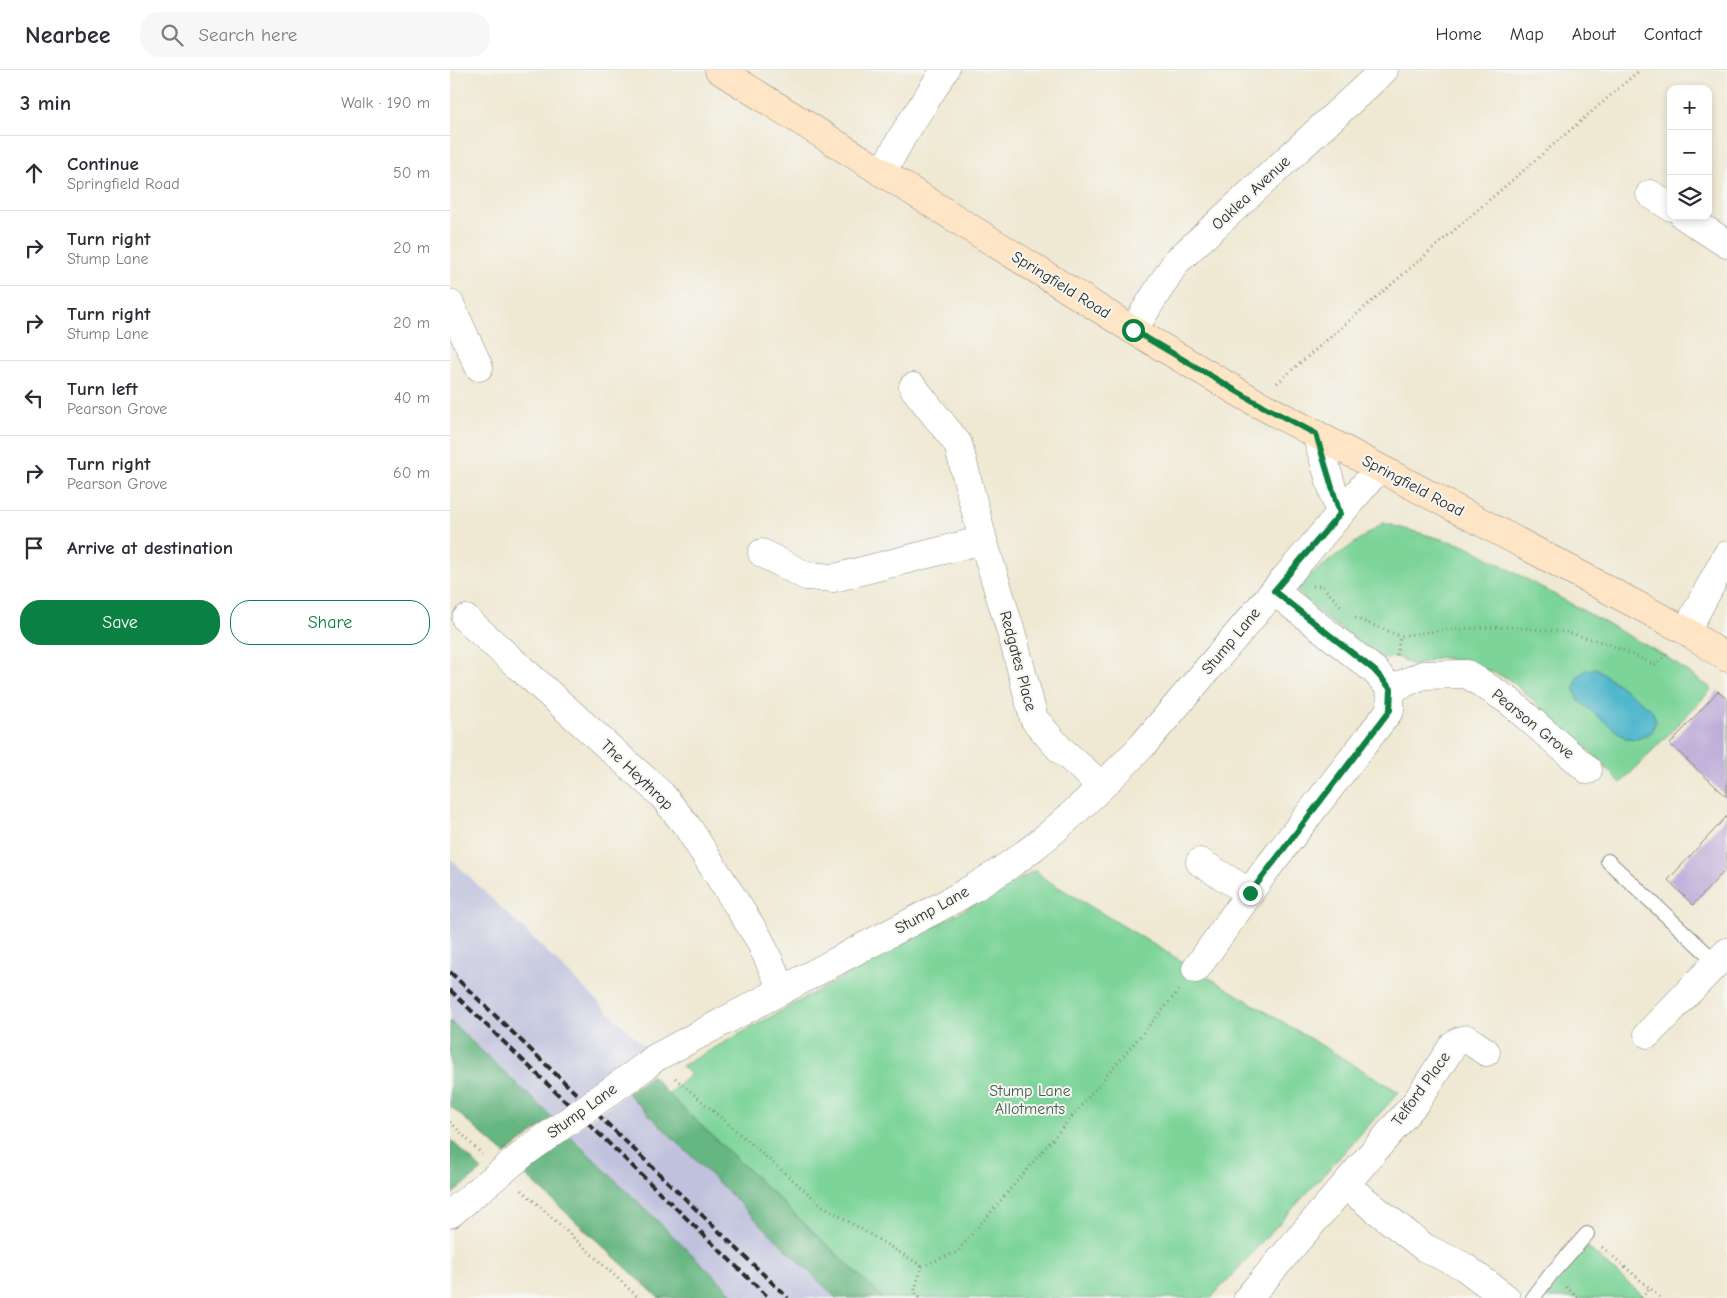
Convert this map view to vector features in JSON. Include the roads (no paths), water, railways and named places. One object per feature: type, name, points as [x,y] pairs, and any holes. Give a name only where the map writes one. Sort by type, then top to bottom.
[{"type":"main road","name":"Springfield Road","points":[[719,70],[1133,330],[1255,402],[1686,631],[1727,658]]},
{"type":"street","points":[[882,173],[902,137],[945,70]]},
{"type":"street","name":"Oaklea Avenue","points":[[1133,330],[1176,262],[1384,70]]},
{"type":"street","points":[[1690,220],[1727,244]]},
{"type":"street","points":[[450,304],[479,367]]},
{"type":"street","name":"Redgates Place","points":[[913,388],[958,444],[1034,719],[1059,748],[1102,786]]},
{"type":"street","points":[[1316,434],[1340,514]]},
{"type":"street","name":"Stump Lane","points":[[450,1214],[528,1150],[650,1062],[782,989],[956,898],[997,873],[1034,847],[1102,786],[1142,746],[1379,468]]},
{"type":"street","points":[[762,553],[806,576],[834,578],[983,540]]},
{"type":"street","points":[[1686,631],[1727,555]]},
{"type":"street","points":[[1196,969],[1250,893],[1390,710],[1391,689],[1374,670],[1274,591]]},
{"type":"street","name":"The Heythrop","points":[[466,619],[660,794],[687,826],[759,939],[782,989]]},
{"type":"street","name":"Pearson Grove","points":[[1391,689],[1423,675],[1467,674],[1509,701],[1588,770]]},
{"type":"street","points":[[1200,862],[1250,893]]},
{"type":"street","points":[[1648,1034],[1722,958]]},
{"type":"street","name":"Telford Place","points":[[1248,1298],[1417,1101],[1453,1045],[1467,1039],[1486,1052]]},
{"type":"street","points":[[1344,1185],[1425,1248],[1463,1266],[1506,1298]]},
{"type":"lane","points":[[1608,860],[1722,958]]},
{"type":"lane","points":[[1533,1298],[1550,1274],[1587,1234]]},
{"type":"water","points":[[1596,668],[1652,710],[1656,720],[1652,732],[1638,739],[1625,738],[1578,700],[1574,688],[1578,676],[1586,670]]},
{"type":"railway","points":[[450,972],[788,1298]]},
{"type":"railway","points":[[450,990],[769,1298]]},
{"type":"park label","name":"Stump Lane Allotments","points":[[1030,1100]]}]
